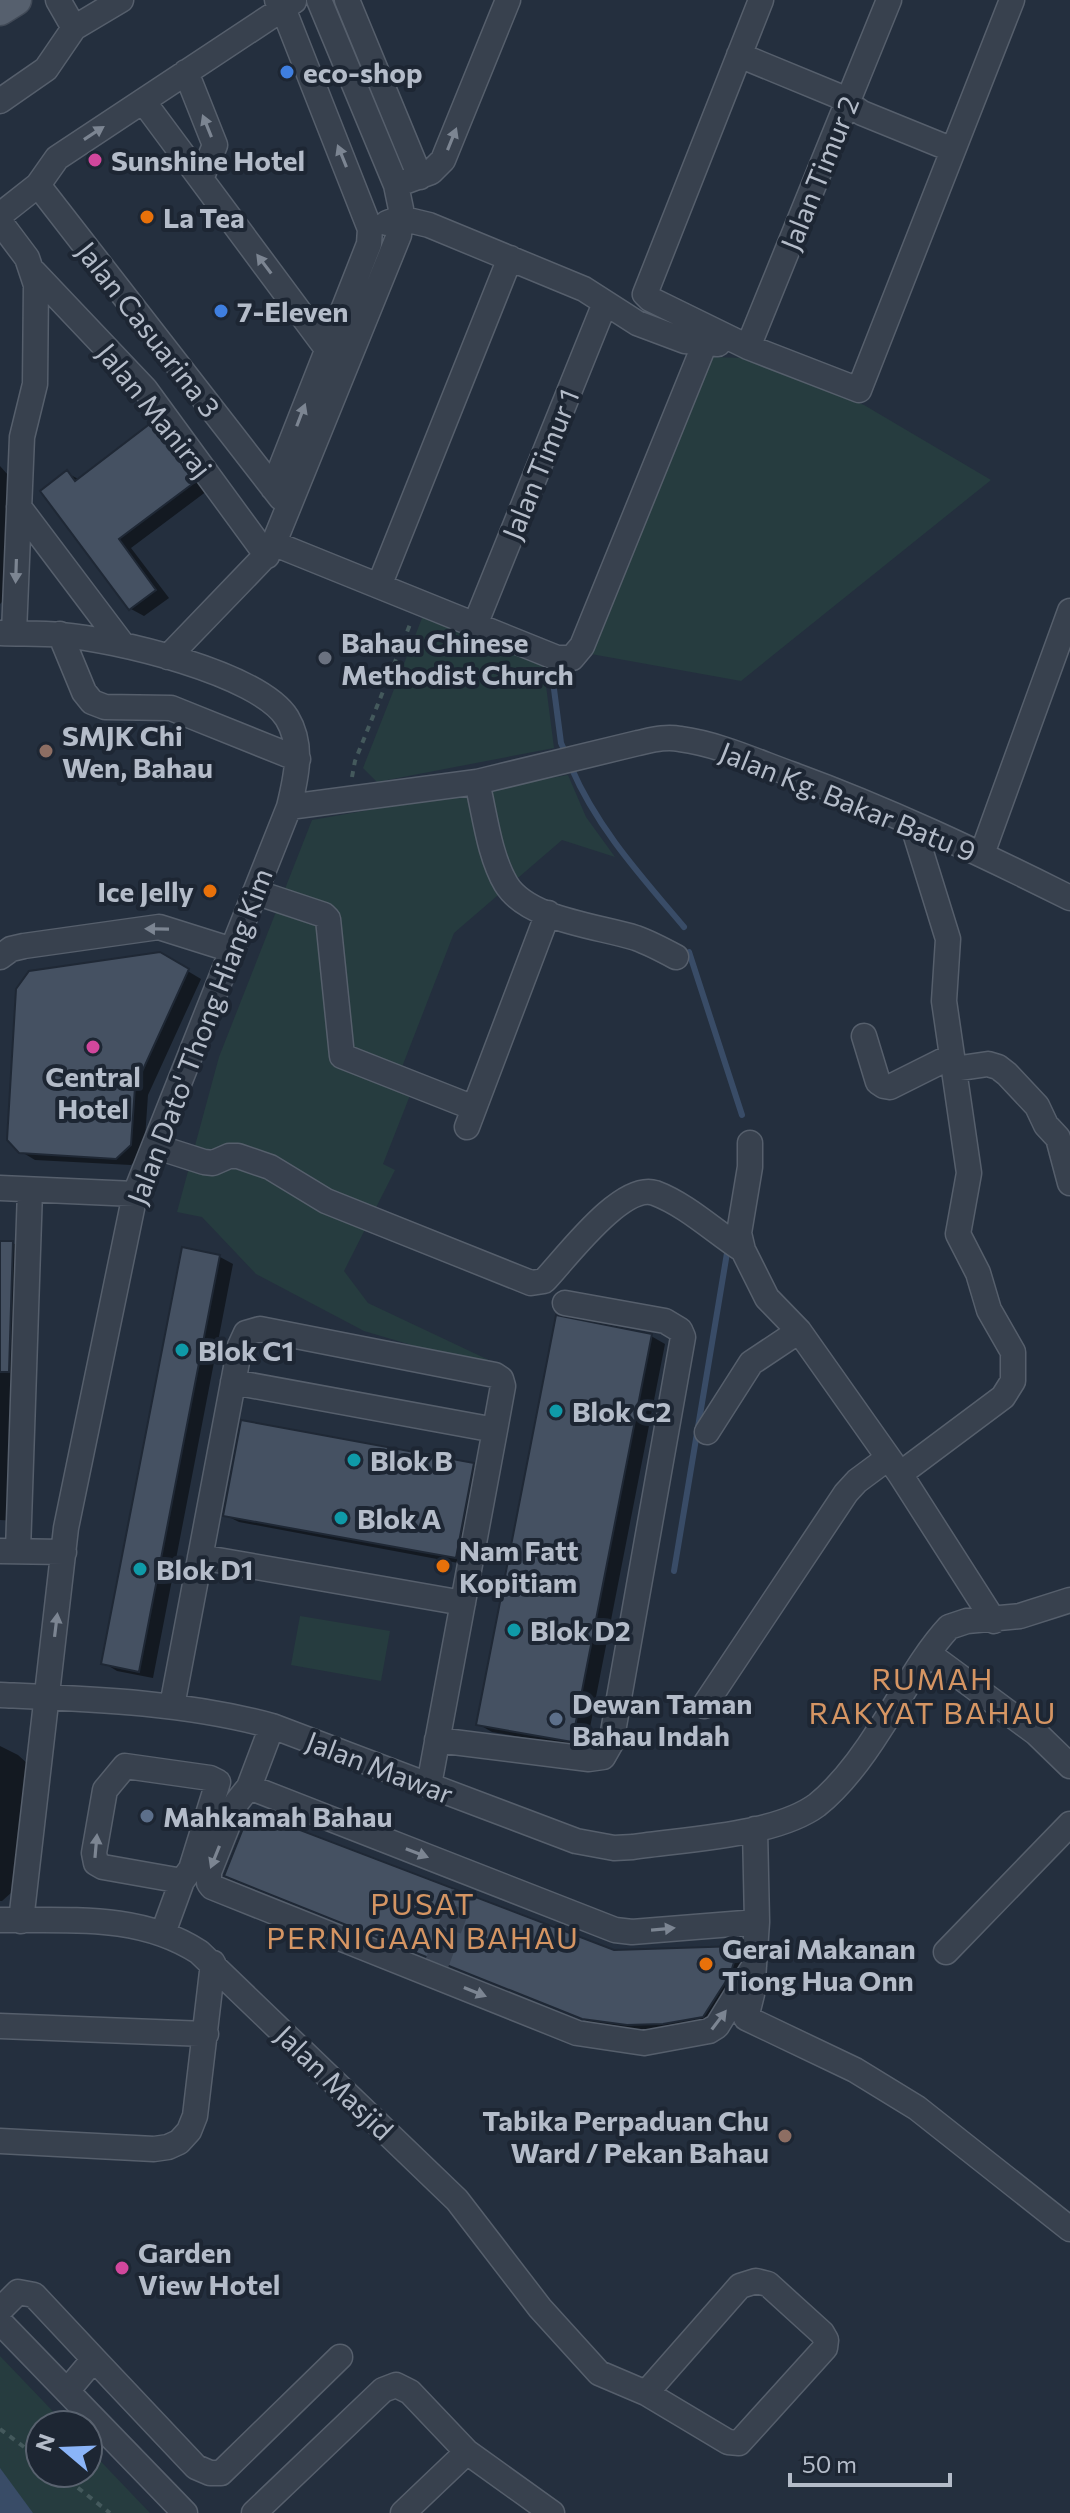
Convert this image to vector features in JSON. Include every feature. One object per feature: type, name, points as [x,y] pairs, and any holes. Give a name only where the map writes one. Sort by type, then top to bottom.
[{"type":"main road","points":[[0,10],[16,0]]},
{"type":"street","points":[[58,0],[74,28]]},
{"type":"street","points":[[0,101],[46,69],[74,28],[121,0]]},
{"type":"street","points":[[168,657],[271,550],[290,510],[399,235],[396,185],[319,0]]},
{"type":"street","points":[[347,0],[420,177]]},
{"type":"street","points":[[396,185],[431,172],[443,160],[508,0]]},
{"type":"street","points":[[761,0],[645,294],[748,347],[859,390],[1012,0]]},
{"type":"street","name":"Jalan Timur 2","points":[[748,347],[889,0]]},
{"type":"street","points":[[0,215],[38,185],[57,158],[285,3],[370,229],[369,244],[273,488]]},
{"type":"street","points":[[739,55],[847,102],[862,113],[953,150]]},
{"type":"street","points":[[186,72],[215,145],[201,179]]},
{"type":"street","points":[[143,101],[344,372]]},
{"type":"street","name":"Jalan Casuarina 3","points":[[38,185],[290,510]]},
{"type":"street","points":[[370,229],[400,218],[429,225],[584,289],[637,323],[674,338],[748,347]]},
{"type":"street","name":"Jalan Maniraj","points":[[0,222],[34,272],[145,389],[271,550]]},
{"type":"street","points":[[379,586],[510,258]]},
{"type":"street","points":[[34,272],[35,384],[11,435],[12,522],[7,633],[60,634],[123,645],[168,657],[236,682],[271,702],[286,716],[294,735],[298,759]]},
{"type":"street","name":"Jalan Timur 1","points":[[475,625],[605,303]]},
{"type":"street","points":[[271,550],[379,586],[557,658],[572,658],[578,653],[705,343]]},
{"type":"street","points":[[12,522],[123,645]]},
{"type":"street","points":[[982,854],[1070,611]]},
{"type":"street","points":[[60,634],[84,692],[98,706],[171,708],[298,759]]},
{"type":"street","name":"Jalan Kg. Bakar Batu 9","points":[[289,807],[477,782],[663,738],[678,738],[732,752],[862,800],[1070,898]]},
{"type":"street","name":"Jalan Dato' Thong Hiang Kim","points":[[10,1920],[47,1697],[66,1528],[135,1194],[289,807],[298,759]]},
{"type":"street","points":[[477,782],[496,859],[507,885],[520,899],[538,911],[639,939],[676,957]]},
{"type":"street","points":[[704,1706],[857,1481],[894,1466],[1003,1397],[1013,1381],[1013,1352],[989,1310],[978,1273],[958,1234],[969,1173],[944,1001],[948,939],[912,823]]},
{"type":"street","points":[[255,892],[328,919],[342,1056],[470,1117],[548,913]]},
{"type":"street","points":[[0,957],[11,949],[24,946],[159,927],[232,950]]},
{"type":"street","points":[[864,1036],[878,1082],[884,1086],[890,1087],[953,1062],[988,1064],[1007,1074],[1037,1106],[1046,1125],[1058,1138],[1070,1183]]},
{"type":"street","points":[[734,1243],[739,1233],[750,1167],[750,1143]]},
{"type":"street","points":[[154,1146],[204,1162],[213,1163],[229,1156],[249,1159],[270,1167],[326,1201],[531,1283],[544,1281],[618,1202],[635,1194],[652,1192],[672,1202],[734,1243],[767,1298],[799,1331],[894,1466],[994,1621]]},
{"type":"street","points":[[0,1188],[135,1194]]},
{"type":"street","points":[[30,1190],[9,1551],[64,1552]]},
{"type":"street","points":[[437,1740],[589,1759],[603,1757],[611,1743],[683,1337],[680,1330],[665,1321],[565,1303]]},
{"type":"street","points":[[172,1706],[240,1346],[246,1333],[260,1329],[495,1375],[501,1379],[503,1386],[429,1785]]},
{"type":"street","points":[[707,1432],[751,1363],[799,1331]]},
{"type":"street","points":[[233,1382],[495,1430]]},
{"type":"street","points":[[200,1557],[463,1603]]},
{"type":"street","name":"Jalan Mawar","points":[[0,1695],[172,1706],[228,1714],[272,1726],[576,1841],[614,1848],[755,1829],[799,1815],[839,1784],[871,1743],[943,1634],[957,1623],[994,1621],[1032,1613],[1070,1600]]},
{"type":"street","points":[[929,1654],[1036,1733],[1070,1766]]},
{"type":"street","points":[[272,1726],[249,1787],[237,1802],[209,1872],[212,1887],[435,1969],[577,2033],[638,2043],[714,2029],[754,1966]]},
{"type":"street","points":[[163,1933],[182,1881],[191,1869],[218,1782],[210,1778],[125,1766],[105,1790],[94,1853],[96,1863],[103,1867],[182,1881]]},
{"type":"street","points":[[249,1787],[467,1883],[623,1931],[757,1922]]},
{"type":"street","points":[[946,1952],[1070,1824]]},
{"type":"street","points":[[755,1829],[757,1922],[752,1994],[746,2018],[855,2070],[917,2108],[1070,2229]]},
{"type":"street","name":"Jalan Masjid","points":[[10,1920],[112,1922],[163,1933],[182,1941],[213,1963],[457,2200],[540,2308],[599,2373],[646,2393]]},
{"type":"street","points":[[0,2141],[154,2149],[179,2142],[189,2131],[195,2116],[213,1963]]},
{"type":"street","points":[[0,2026],[206,2034]]},
{"type":"street","points":[[756,2281],[768,2284],[826,2340],[825,2348],[739,2443],[728,2442],[646,2393],[740,2286],[756,2281]]},
{"type":"street","points":[[0,2310],[18,2292],[34,2295],[196,2467],[210,2473],[221,2473],[340,2357]]},
{"type":"street","points":[[0,2322],[185,2513]]},
{"type":"street","points":[[67,2391],[94,2359]]},
{"type":"street","points":[[254,2513],[383,2390],[396,2385],[410,2392],[467,2452],[548,2512]]},
{"type":"street","points":[[403,2513],[467,2452]]},
{"type":"path","points":[[347,799],[355,761],[419,602]]},
{"type":"path","points":[[0,2429],[24,2447]]},
{"type":"path","points":[[79,2489],[110,2513]]},
{"type":"green space","points":[[711,357],[744,358],[864,405],[991,480],[741,681],[591,654]]},
{"type":"green space","points":[[424,613],[543,662],[554,748],[377,782],[363,768]]},
{"type":"green space","points":[[568,775],[586,817],[615,857],[562,840],[454,933],[402,1067],[418,1075],[383,1164],[395,1170],[344,1271],[368,1303],[495,1363],[425,1349],[364,1331],[256,1274],[202,1217],[177,1212],[219,1057],[312,820]]},
{"type":"green space","points":[[300,1616],[390,1631],[381,1681],[291,1665]]},
{"type":"green space","points":[[0,2356],[51,2409],[24,2409],[24,2489],[104,2489],[104,2465],[150,2513],[0,2513]]},
{"type":"water","points":[[0,2468],[33,2513],[0,2513]]},
{"type":"building","points":[[151,423],[195,482],[119,539],[156,590],[129,610],[40,491],[67,470],[75,481]]},
{"type":"building","points":[[160,952],[189,969],[135,1087],[131,1145],[116,1159],[19,1153],[7,1140],[16,989],[29,971]]},
{"type":"building","points":[[0,1241],[13,1241],[9,1372],[0,1372]]},
{"type":"building","points":[[182,1247],[220,1255],[139,1672],[101,1664]]},
{"type":"building","points":[[556,1315],[652,1334],[572,1742],[476,1725]]},
{"type":"building","points":[[241,1420],[474,1463],[456,1558],[223,1516]]},
{"type":"building","points":[[250,1811],[614,1950],[739,1946],[730,1975],[703,2017],[663,2024],[627,2025],[582,2019],[224,1876]]},
{"type":"waterway","points":[[551,666],[561,743],[567,756]]},
{"type":"waterway","points":[[571,767],[607,831],[684,927]]},
{"type":"waterway","points":[[689,952],[742,1115]]},
{"type":"waterway","points":[[674,1571],[728,1247]]},
{"type":"tunnel","points":[[437,1963],[463,1893]]},
{"type":"place","name":"eco-shop","points":[[287,72]]},
{"type":"place","name":"Sunshine Hotel","points":[[95,160]]},
{"type":"place","name":"La Tea","points":[[147,217]]},
{"type":"place","name":"7-Eleven","points":[[221,311]]},
{"type":"place","name":"Bahau Chinese Methodist Church","points":[[325,658]]},
{"type":"place","name":"SMJK Chi Wen, Bahau","points":[[46,751]]},
{"type":"place","name":"Ice Jelly","points":[[210,891]]},
{"type":"place","name":"Central Hotel","points":[[93,1047]]},
{"type":"place","name":"Blok C1","points":[[182,1350]]},
{"type":"place","name":"Blok C2","points":[[556,1411]]},
{"type":"place","name":"Blok B","points":[[354,1460]]},
{"type":"place","name":"Blok A","points":[[341,1518]]},
{"type":"place","name":"Nam Fatt Kopitiam","points":[[443,1566]]},
{"type":"place","name":"Blok D1","points":[[140,1569]]},
{"type":"place","name":"Blok D2","points":[[514,1630]]},
{"type":"place","name":"Dewan Taman Bahau Indah","points":[[556,1719]]},
{"type":"place","name":"Mahkamah Bahau","points":[[147,1816]]},
{"type":"place","name":"Gerai Makanan Tiong Hua Onn","points":[[706,1964]]},
{"type":"place","name":"Tabika Perpaduan Chu Ward / Pekan Bahau","points":[[785,2136]]},
{"type":"place","name":"Garden View Hotel","points":[[122,2268]]},
{"type":"district","name":"RUMAH RAKYAT BAHAU","points":[[933,1694]]},
{"type":"district","name":"PUSAT PERNIGAAN BAHAU","points":[[423,1919]]}]
